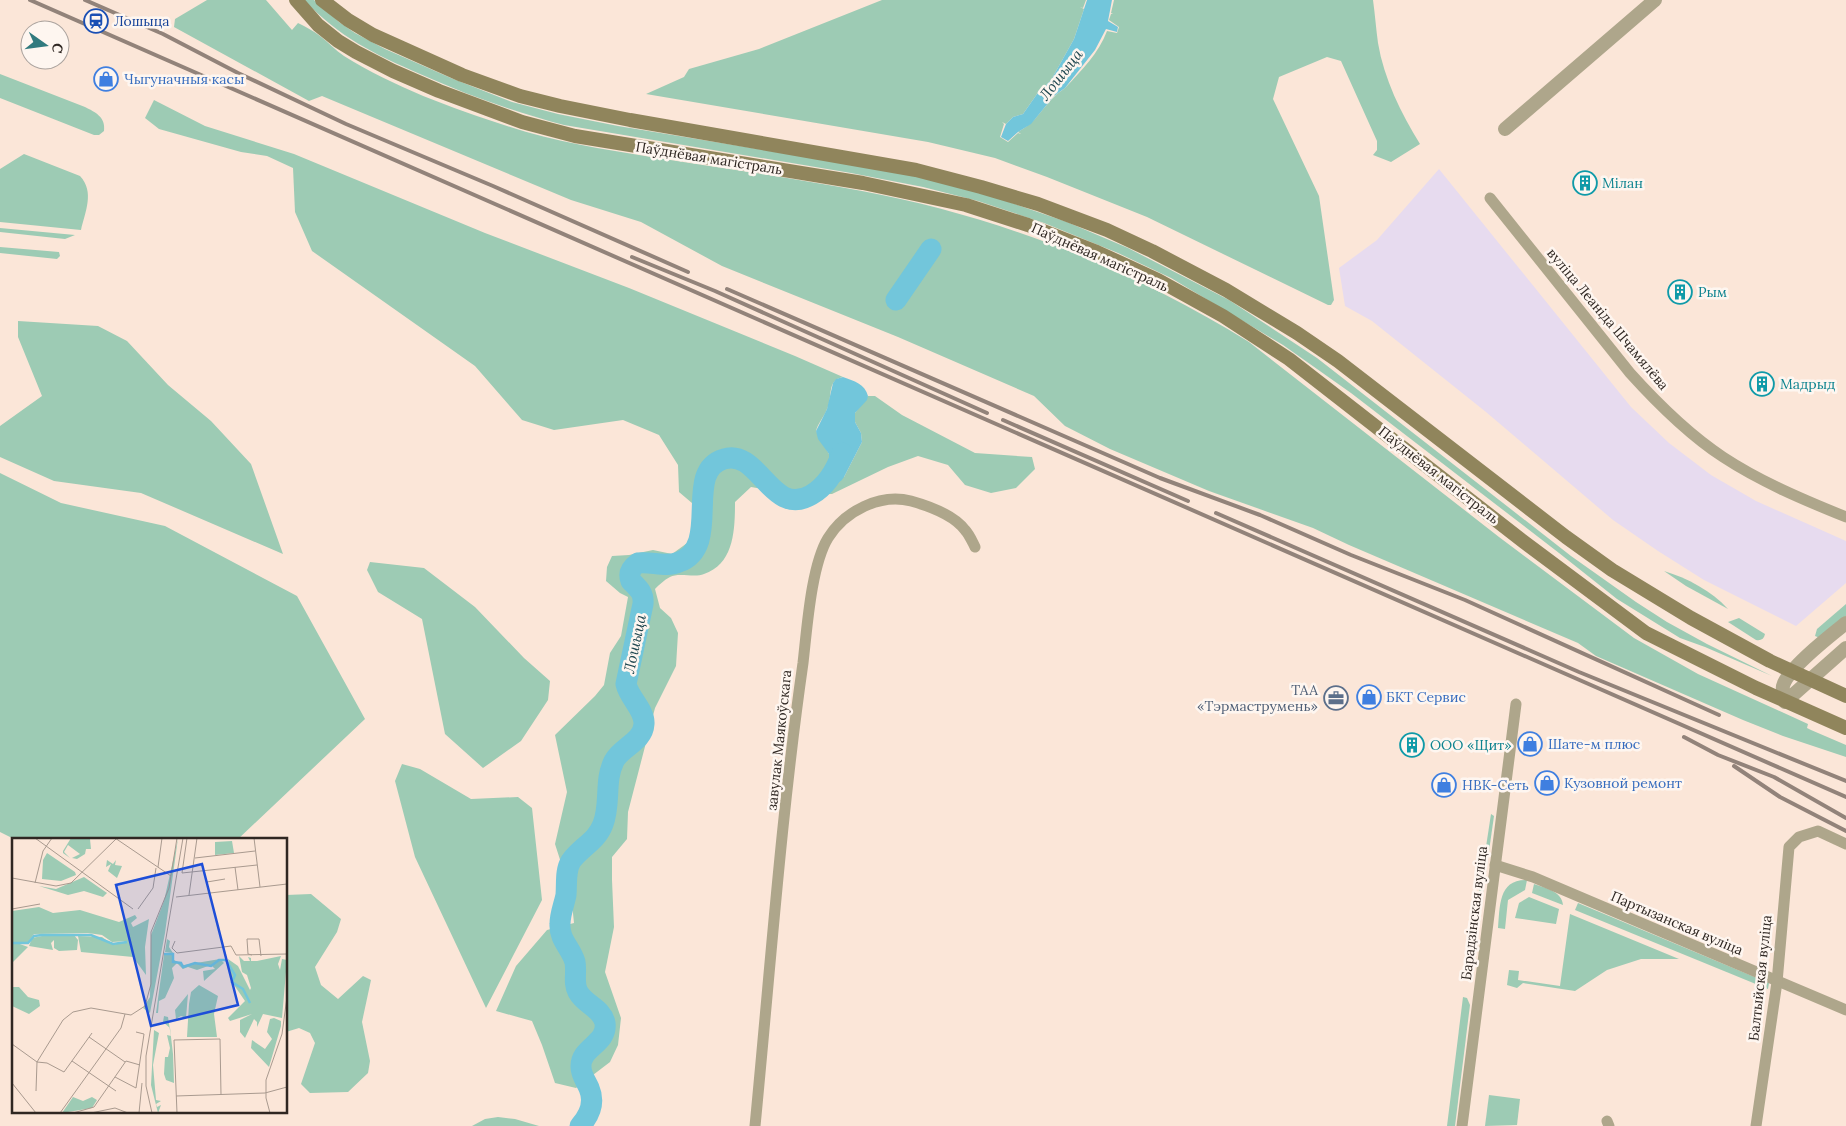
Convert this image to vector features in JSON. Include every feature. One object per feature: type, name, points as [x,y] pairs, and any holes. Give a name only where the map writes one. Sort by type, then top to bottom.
[{"type":"main road","name":"Паўднёвая магістраль","points":[[296,0],[318,25],[338,42],[356,52],[416,81],[522,122],[575,136],[863,183],[966,205],[1097,252],[1158,280],[1223,316],[1289,359],[1524,542],[1646,634],[1785,702],[1846,728]]},
{"type":"main road","name":"Паўднёвая магістраль","points":[[322,0],[348,20],[373,35],[462,75],[520,96],[630,120],[916,170],[1038,204],[1107,230],[1152,251],[1226,290],[1297,333],[1612,570],[1691,618],[1792,672],[1846,696]]},
{"type":"street","points":[[1505,128],[1655,0]]},
{"type":"street","name":"вуліца Леаніда Шчамялёва","points":[[1490,198],[1630,373],[1683,426],[1702,442],[1744,470],[1789,493],[1846,517]]},
{"type":"street","name":"завулак Маякоўскага","points":[[755,1126],[794,721],[816,571],[828,538],[845,518],[866,505],[883,499],[905,500],[926,505],[950,517],[965,529],[975,546]]},
{"type":"street","points":[[1846,623],[1820,644],[1792,672],[1783,684],[1782,690],[1785,702],[1811,681],[1832,659],[1846,648]]},
{"type":"street","name":"Барадзінская вуліца","points":[[1462,1126],[1516,704]]},
{"type":"street","name":"Балтыйская вуліца","points":[[1756,1126],[1777,982],[1789,847],[1799,837],[1818,832],[1846,844]]},
{"type":"street","name":"Партызанская вуліца","points":[[1495,865],[1533,877],[1846,1010]]},
{"type":"shaded area","points":[[1439,169],[1631,407],[1669,443],[1711,475],[1756,501],[1846,541],[1846,583],[1796,626],[1704,580],[1613,520],[1486,412],[1372,321],[1345,306],[1339,268],[1377,240]]},
{"type":"green space","points":[[207,0],[266,0],[292,30],[298,23],[304,26],[318,34],[344,56],[363,67],[403,87],[444,104],[525,132],[597,148],[862,191],[913,202],[964,215],[1014,231],[1063,248],[1111,269],[1204,315],[1249,342],[1499,537],[1634,638],[1698,674],[1808,724],[1807,728],[1846,745],[1846,757],[1783,736],[1743,720],[1596,656],[1578,643],[1313,528],[1209,491],[1110,449],[1065,426],[1034,396],[898,337],[722,266],[641,222],[571,200],[322,96],[309,101],[174,27],[175,19]]},
{"type":"green space","points":[[304,0],[314,0],[339,22],[385,49],[512,102],[558,114],[618,126],[879,169],[938,181],[980,192],[1067,222],[1128,248],[1229,300],[1317,358],[1571,556],[1636,602],[1707,644],[1772,676],[1680,638],[1617,599],[1351,393],[1283,345],[1171,278],[1118,253],[1044,223],[978,201],[923,187],[851,173],[564,125],[527,114],[455,89],[372,52],[330,24]]},
{"type":"green space","points":[[882,0],[1086,0],[1083,8],[1080,7],[1084,9],[1074,39],[1051,80],[1037,94],[1023,114],[1013,117],[1006,124],[1002,122],[1004,124],[1000,137],[1008,142],[1018,133],[1021,134],[1018,132],[1034,120],[1083,68],[1099,47],[1107,31],[1117,33],[1119,27],[1109,20],[1111,14],[1113,14],[1111,13],[1114,0],[1373,0],[1378,43],[1384,70],[1400,108],[1420,144],[1391,162],[1373,155],[1377,150],[1377,141],[1341,61],[1327,57],[1279,77],[1273,99],[1319,196],[1334,300],[1331,305],[1328,305],[1147,217],[995,158],[928,142],[646,94],[684,77],[689,69],[759,49]]},
{"type":"green space","points":[[0,74],[85,107],[102,119],[104,131],[99,135],[94,135],[0,98]]},
{"type":"green space","points":[[154,100],[205,126],[294,154],[485,233],[629,288],[843,377],[834,382],[832,386],[829,405],[816,431],[829,454],[829,460],[844,477],[862,442],[861,433],[855,422],[855,413],[868,396],[875,396],[902,415],[975,453],[1032,457],[1035,469],[1016,488],[991,493],[965,485],[948,465],[918,456],[888,467],[832,494],[797,495],[751,487],[735,502],[731,545],[722,562],[704,574],[670,577],[655,589],[660,608],[671,618],[678,633],[676,666],[655,708],[628,812],[627,839],[612,857],[614,927],[605,972],[621,1018],[618,1045],[610,1062],[576,1088],[555,1083],[532,1021],[496,1011],[516,966],[547,930],[574,923],[571,894],[555,844],[567,792],[555,735],[604,685],[610,653],[621,636],[628,597],[606,581],[607,567],[612,556],[653,550],[672,554],[701,533],[699,509],[679,492],[678,465],[659,435],[623,420],[554,430],[522,420],[475,366],[312,251],[295,212],[293,168],[267,156],[241,152],[159,129],[145,118]]},
{"type":"green space","points":[[24,154],[80,176],[85,182],[88,202],[81,230],[0,222],[0,169]]},
{"type":"green space","points":[[0,228],[75,235],[65,239],[0,232]]},
{"type":"green space","points":[[0,247],[59,252],[60,256],[57,259],[0,253]]},
{"type":"green space","points":[[18,321],[98,326],[127,341],[168,385],[211,421],[251,464],[283,554],[141,493],[54,481],[0,457],[0,426],[42,396],[18,337]]},
{"type":"green space","points":[[0,473],[61,503],[165,526],[297,596],[365,719],[239,838],[12,838],[0,832]]},
{"type":"green space","points":[[370,562],[424,568],[475,607],[524,658],[550,681],[548,700],[521,741],[483,768],[445,734],[422,619],[378,592],[367,570]]},
{"type":"green space","points":[[1664,571],[1699,586],[1722,602],[1728,609],[1686,586]]},
{"type":"green space","points":[[1846,604],[1846,616],[1820,638],[1815,636],[1817,629]]},
{"type":"green space","points":[[1739,618],[1765,634],[1763,638],[1756,640],[1728,622]]},
{"type":"green space","points":[[402,764],[420,769],[471,799],[518,797],[532,808],[542,900],[486,1008],[415,857],[395,781]]},
{"type":"green space","points":[[1491,814],[1494,816],[1471,977],[1466,978]]},
{"type":"green space","points":[[1527,880],[1525,890],[1508,900],[1505,929],[1498,928],[1500,903],[1506,889],[1518,881]]},
{"type":"green space","points":[[1534,884],[1556,893],[1560,896],[1563,905],[1532,893]]},
{"type":"green space","points":[[311,894],[341,919],[337,932],[315,967],[321,985],[338,999],[363,976],[371,980],[362,1022],[370,1061],[368,1073],[348,1092],[310,1093],[301,1084],[315,1043],[310,1033],[299,1028],[288,1031],[288,895]]},
{"type":"green space","points":[[1529,897],[1559,909],[1556,924],[1515,918],[1519,903]]},
{"type":"green space","points":[[1578,903],[1769,983],[1768,989],[1575,910]]},
{"type":"green space","points":[[1570,914],[1679,959],[1641,959],[1607,970],[1575,991],[1523,983],[1517,988],[1507,985],[1509,970],[1519,971],[1518,980],[1560,986]]},
{"type":"green space","points":[[1463,997],[1467,998],[1470,1005],[1455,1126],[1447,1126]]},
{"type":"green space","points":[[1489,1095],[1520,1099],[1517,1125],[1485,1126]]},
{"type":"green space","points":[[498,1117],[515,1119],[539,1126],[472,1126],[485,1119]]},
{"type":"water","points":[[1087,0],[1112,0],[1108,21],[1118,27],[1117,32],[1106,29],[1095,50],[1065,88],[1054,96],[1031,124],[1008,141],[1001,137],[1006,124],[1013,117],[1023,114],[1037,94],[1051,80],[1074,39]]},
{"type":"water","points":[[843,377],[862,386],[868,396],[867,400],[855,413],[855,422],[861,433],[862,442],[844,477],[841,481],[835,483],[829,479],[826,470],[829,454],[818,439],[816,431],[827,409],[833,383],[836,379]]},
{"type":"waterway","name":"Лошыца","points":[[896,300],[931,249]]},
{"type":"waterway","name":"Лошыца","points":[[580,1126],[589,1113],[592,1098],[582,1073],[582,1060],[602,1036],[605,1030],[605,1023],[597,1010],[578,992],[575,962],[561,935],[560,920],[566,895],[569,865],[575,856],[597,835],[603,824],[607,809],[609,776],[614,761],[617,756],[636,740],[643,730],[644,719],[626,684],[643,604],[642,594],[631,581],[631,571],[638,563],[674,564],[692,553],[699,541],[702,526],[705,478],[712,466],[724,459],[736,458],[747,463],[775,491],[785,498],[797,500],[811,495],[822,487],[834,471],[842,453]]},
{"type":"railway","points":[[30,0],[1846,797]]},
{"type":"railway","points":[[85,0],[163,34],[238,73],[346,124],[688,272]]},
{"type":"railway","points":[[632,257],[715,291],[987,413]]},
{"type":"railway","points":[[727,289],[1160,478],[1260,515],[1351,555],[1465,600],[1719,715]]},
{"type":"railway","points":[[1003,420],[1188,501]]},
{"type":"railway","points":[[1216,513],[1579,672],[1846,781]]},
{"type":"railway","points":[[1684,737],[1718,755],[1774,777],[1846,818]]},
{"type":"railway","points":[[1734,766],[1780,797],[1846,831]]},
{"type":"place","name":"Лошыца","points":[[96,21]]},
{"type":"place","name":"Чыгуначныя касы","points":[[106,79]]},
{"type":"place","name":"Мілан","points":[[1585,183]]},
{"type":"place","name":"Рым","points":[[1680,292]]},
{"type":"place","name":"Мадрыд","points":[[1762,384]]},
{"type":"place","name":"БКТ Сервис","points":[[1369,697]]},
{"type":"place","name":"ТАА «Тэрмаструмень»","points":[[1336,698]]},
{"type":"place","name":"Шате-м плюс","points":[[1530,744]]},
{"type":"place","name":"ООО «Щит»","points":[[1412,745]]},
{"type":"place","name":"Кузовной ремонт","points":[[1547,783]]},
{"type":"place","name":"НВК-Сеть","points":[[1444,785]]}]
